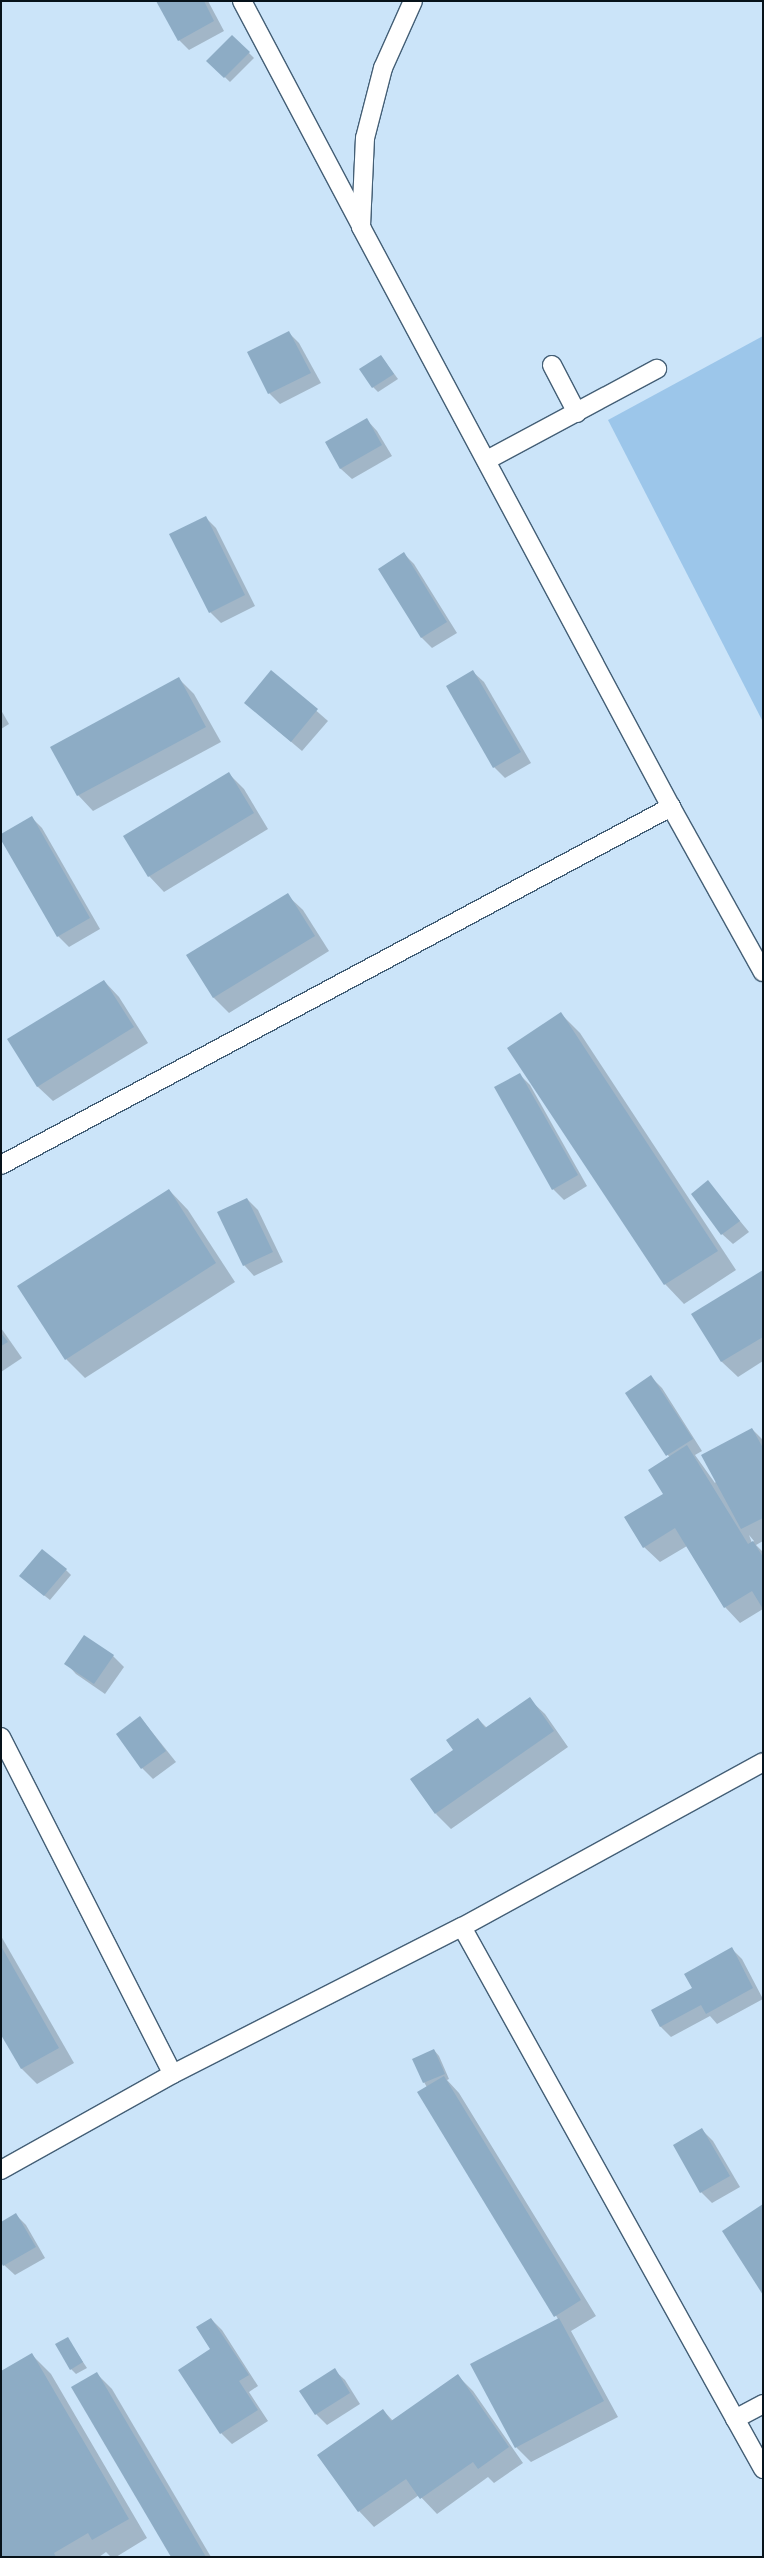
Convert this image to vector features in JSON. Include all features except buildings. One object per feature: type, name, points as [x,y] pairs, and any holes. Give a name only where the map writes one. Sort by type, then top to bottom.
[{"type":"lane","points":[[242,1],[671,807],[763,972]]},
{"type":"lane","points":[[361,226],[365,138],[383,68],[413,1]]},
{"type":"lane","points":[[552,365],[577,413]]},
{"type":"lane","points":[[487,460],[656,369]]},
{"type":"lane","points":[[1,1165],[671,807]]},
{"type":"lane","points":[[1,1737],[173,2074]]},
{"type":"lane","points":[[1,2170],[173,2074],[462,1928],[763,1762]]},
{"type":"lane","points":[[462,1928],[763,2469]]},
{"type":"lane","points":[[735,2419],[763,2404]]},
{"type":"shaded area","points":[[763,336],[763,722],[608,420]]}]
